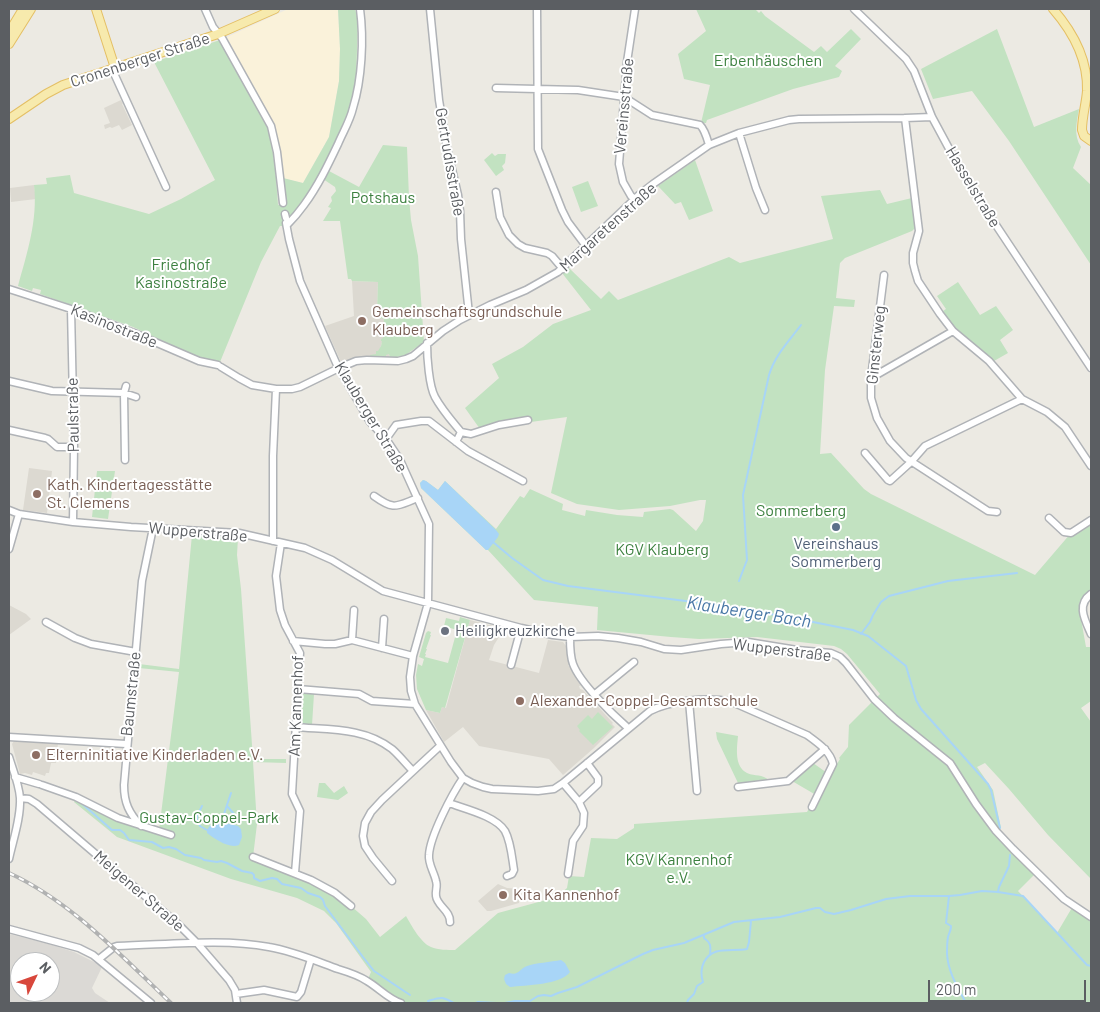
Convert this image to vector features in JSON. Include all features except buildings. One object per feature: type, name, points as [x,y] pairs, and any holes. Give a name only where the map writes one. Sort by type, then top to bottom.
[{"type":"main road","points":[[9,32],[23,9]]},
{"type":"main road","points":[[9,44],[31,9]]},
{"type":"main road","points":[[96,9],[113,69]]},
{"type":"main road","name":"Cronenberger Straße","points":[[9,119],[54,89],[218,34],[275,9]]},
{"type":"main road","points":[[1053,9],[1073,35],[1081,52],[1087,88],[1082,130],[1084,136],[1091,141]]},
{"type":"street","points":[[205,9],[213,27],[222,38],[271,126],[277,152],[284,203]]},
{"type":"street","name":"Klauberger Straße","points":[[360,9],[362,21],[359,79],[347,126],[322,176],[304,206],[286,220],[300,281],[339,368],[370,422],[386,439],[400,460],[429,524],[428,603],[413,656],[410,677],[411,692],[415,704],[440,746],[463,778]]},
{"type":"street","name":"Gertrudisstraße","points":[[430,9],[440,100],[458,195],[469,314]]},
{"type":"street","points":[[537,9],[538,149],[562,210],[568,222],[586,246]]},
{"type":"street","name":"Vereinsstraße","points":[[635,9],[627,62],[619,164],[623,182],[631,196],[635,199]]},
{"type":"street","name":"Hasselstraße","points":[[854,9],[914,71],[932,117],[976,195],[1091,368]]},
{"type":"street","points":[[113,69],[166,187]]},
{"type":"street","points":[[496,88],[578,90],[624,97],[652,116],[700,125],[706,133],[709,145]]},
{"type":"street","name":"Margaretenstraße","points":[[339,368],[356,361],[398,361],[413,356],[443,330],[469,314],[526,290],[561,270],[635,199],[653,184],[709,145],[739,134],[789,120],[932,117]]},
{"type":"street","points":[[905,118],[919,231],[914,246],[913,262],[918,281],[953,331],[989,361],[1022,399],[1047,412],[1065,427],[1091,466]]},
{"type":"street","points":[[739,134],[765,210]]},
{"type":"street","points":[[496,192],[500,217],[509,235],[518,244],[526,248],[552,256],[561,270]]},
{"type":"street","name":"Ginsterweg","points":[[884,275],[871,378],[872,403],[880,424],[895,447],[911,462],[988,511],[997,512]]},
{"type":"street","name":"Kasinostraße","points":[[9,289],[71,309],[134,333],[199,362],[220,366],[252,386],[295,389],[339,368]]},
{"type":"street","name":"Paulstraße","points":[[71,309],[74,447],[72,522]]},
{"type":"street","points":[[871,378],[953,331]]},
{"type":"street","points":[[428,344],[428,367],[434,396],[461,432],[471,434],[499,425],[528,420]]},
{"type":"street","points":[[9,381],[52,392],[125,389],[136,397]]},
{"type":"street","points":[[125,389],[125,460]]},
{"type":"street","points":[[273,541],[273,447],[276,389]]},
{"type":"street","points":[[865,453],[890,481],[925,446],[1022,399]]},
{"type":"street","points":[[386,439],[396,425],[426,421],[432,423],[468,452],[523,481]]},
{"type":"street","points":[[9,430],[48,439],[57,448],[74,447]]},
{"type":"street","points":[[456,442],[461,432]]},
{"type":"street","points":[[374,496],[391,507],[402,505],[418,498]]},
{"type":"street","name":"Wupperstraße","points":[[9,510],[19,514],[72,522],[231,532],[305,548],[332,560],[383,591],[553,635],[618,638],[664,649],[681,650],[748,642],[831,653],[840,657],[846,663],[874,700],[950,763],[976,804],[1013,850],[1064,899],[1091,917]]},
{"type":"street","points":[[9,549],[19,514]]},
{"type":"street","points":[[1049,518],[1064,532],[1071,533],[1091,520]]},
{"type":"street","name":"Baumstraße","points":[[9,736],[126,744],[142,581],[153,528]]},
{"type":"street","name":"Am Kannenhof","points":[[282,543],[276,576],[280,610],[285,625],[300,653],[292,794],[300,811],[294,873]]},
{"type":"street","points":[[1091,594],[1082,607],[1091,634]]},
{"type":"street","points":[[352,640],[354,610]]},
{"type":"street","points":[[382,648],[384,619]]},
{"type":"street","points":[[46,622],[75,638],[91,644],[136,652]]},
{"type":"street","points":[[511,666],[521,628]]},
{"type":"street","points":[[570,637],[570,651],[574,666],[581,679],[628,728]]},
{"type":"street","points":[[293,640],[325,644],[352,640],[413,656]]},
{"type":"street","points":[[595,694],[634,662]]},
{"type":"street","points":[[298,689],[359,694],[372,701],[415,704]]},
{"type":"street","points":[[450,922],[448,914],[437,900],[437,881],[430,864],[429,855],[432,839],[463,778],[482,788],[502,790],[542,791],[557,787],[646,713],[662,706],[720,700],[732,702],[816,741],[830,757],[833,764],[812,808]]},
{"type":"street","points":[[689,702],[697,791]]},
{"type":"street","points":[[295,728],[341,730],[366,735],[392,749],[413,772]]},
{"type":"street","points":[[126,744],[124,793],[126,805],[141,826]]},
{"type":"street","points":[[392,881],[372,858],[365,846],[363,836],[366,820],[372,811],[440,746]]},
{"type":"street","points":[[738,787],[788,781],[824,749]]},
{"type":"street","points":[[9,756],[20,798],[19,813],[9,859]]},
{"type":"street","points":[[579,802],[598,784],[598,778],[587,763]]},
{"type":"street","points":[[15,777],[76,797],[118,818],[171,835]]},
{"type":"street","points":[[563,783],[584,810],[583,826],[573,840],[568,874]]},
{"type":"street","name":"Meigener Straße","points":[[20,798],[29,799],[37,804],[171,917],[197,943],[229,980],[236,994],[237,1003]]},
{"type":"street","points":[[449,803],[492,820],[502,827],[507,838],[514,870],[512,874],[507,876]]},
{"type":"street","points":[[118,818],[128,809]]},
{"type":"street","points":[[253,857],[322,885],[351,906]]},
{"type":"street","points":[[9,929],[79,948],[99,959],[151,1003]]},
{"type":"street","points":[[99,959],[117,946],[197,943],[263,946],[285,950],[359,976],[386,996],[402,1003]]},
{"type":"street","points":[[236,994],[264,990],[296,997],[301,992],[311,959]]},
{"type":"shaded area","points":[[288,9],[338,9],[339,81],[329,137],[303,183],[283,178],[273,122],[250,83],[227,37]]},
{"type":"shaded area","points":[[121,100],[132,125],[122,130],[119,125],[105,129],[104,125],[110,123],[104,108]]},
{"type":"shaded area","points":[[34,185],[36,199],[11,202],[10,188]]},
{"type":"shaded area","name":"Gemeinschaftsgrundschule Klauberg","points":[[352,281],[378,282],[377,310],[380,310],[384,319],[383,339],[380,349],[389,354],[390,358],[356,358],[341,362],[325,326],[354,316]]},
{"type":"shaded area","name":"Kath. Kindertagesstätte St. Clemens","points":[[29,468],[52,471],[47,513],[23,510]]},
{"type":"shaded area","points":[[9,605],[26,614],[31,619],[9,635]]},
{"type":"shaded area","name":"Alexander-Coppel-Gesamtschule","points":[[470,620],[504,629],[494,645],[489,660],[539,673],[548,640],[563,642],[566,646],[570,664],[568,665],[582,685],[579,686],[580,689],[613,723],[615,727],[563,775],[549,759],[479,746],[463,727],[444,742],[426,710],[440,713],[442,707],[446,708]]},
{"type":"shaded area","name":"Elterninitiative Kinderladen e.V.","points":[[14,741],[58,743],[56,763],[51,763],[49,773],[46,773],[45,776],[33,772],[32,775],[20,774],[12,744]]},
{"type":"shaded area","name":"Kita Kannenhof","points":[[498,884],[507,888],[521,889],[519,903],[487,911],[478,901]]},
{"type":"shaded area","points":[[9,934],[74,952],[98,964],[102,967],[92,988],[95,993],[110,1003],[9,1003]]},
{"type":"green space","name":"Friedhof Kasinostraße","points":[[338,9],[355,9],[358,20],[356,80],[346,124],[302,204],[291,216],[289,214],[282,226],[280,226],[261,262],[220,362],[195,356],[133,327],[40,294],[41,290],[33,288],[32,291],[18,286],[33,224],[34,185],[47,184],[46,178],[70,175],[74,193],[149,214],[215,180],[154,62],[220,40],[270,129],[278,205],[286,202],[283,178],[303,183],[329,137],[339,81]]},
{"type":"green space","name":"Erbenhäuschen","points":[[696,9],[755,9],[759,13],[761,11],[765,16],[814,52],[821,46],[827,52],[851,29],[861,39],[835,66],[842,71],[839,77],[793,89],[707,120],[706,123],[701,123],[710,85],[684,79],[678,54],[706,31]]},
{"type":"green space","points":[[997,29],[1034,127],[1079,109],[1076,133],[1081,147],[1073,168],[1091,185],[1091,265],[1009,141],[972,91],[933,99],[921,69]]},
{"type":"green space","name":"Potshaus","points":[[383,145],[407,147],[409,198],[418,256],[424,342],[404,356],[390,358],[389,354],[386,355],[386,358],[371,358],[370,355],[376,354],[376,351],[381,346],[381,339],[383,338],[384,319],[380,318],[380,311],[377,310],[378,282],[352,281],[348,279],[340,221],[323,221],[331,208],[328,207],[332,201],[331,197],[336,191],[335,187],[323,179],[329,171],[359,187]]},
{"type":"green space","points":[[492,153],[495,156],[506,154],[505,163],[502,166],[504,170],[496,176],[484,160]]},
{"type":"green space","points":[[695,160],[713,211],[689,220],[681,202],[675,204],[658,186]]},
{"type":"green space","points":[[588,181],[598,206],[581,212],[572,187]]},
{"type":"green space","points":[[880,190],[887,204],[912,198],[915,228],[912,231],[845,258],[840,263],[836,298],[855,300],[854,307],[834,306],[825,370],[820,454],[831,453],[864,489],[871,494],[1035,575],[1071,533],[1091,520],[1091,590],[1086,593],[1079,608],[1086,647],[1091,647],[1091,701],[1081,708],[1091,722],[1091,879],[1048,835],[985,763],[977,767],[993,790],[1001,828],[997,831],[1036,873],[1018,891],[1057,933],[1073,906],[1091,917],[1091,1003],[411,1003],[399,1001],[368,979],[371,972],[336,923],[324,911],[297,898],[231,879],[117,837],[74,802],[76,797],[118,818],[159,830],[179,672],[139,668],[139,664],[179,669],[192,535],[238,538],[237,555],[253,759],[286,759],[286,763],[253,762],[257,824],[253,857],[295,873],[351,906],[366,919],[380,937],[406,916],[427,945],[437,949],[455,950],[498,913],[557,897],[567,888],[569,876],[584,877],[591,838],[617,839],[634,828],[634,824],[807,812],[816,795],[792,781],[813,763],[830,775],[839,758],[848,747],[849,725],[880,694],[847,654],[834,646],[757,637],[699,639],[597,630],[598,607],[534,600],[488,550],[421,488],[420,483],[423,480],[426,481],[438,490],[445,481],[496,529],[520,496],[524,498],[530,489],[563,504],[562,510],[585,516],[586,510],[643,517],[644,512],[670,509],[696,531],[703,521],[706,500],[670,506],[619,510],[577,504],[551,493],[567,417],[480,429],[465,408],[499,378],[492,364],[523,347],[553,324],[591,310],[562,273],[569,268],[601,299],[609,291],[618,300],[729,257],[740,263],[833,239],[821,196]]},
{"type":"green space","points":[[958,282],[980,315],[996,306],[1013,330],[1000,340],[1008,353],[994,361],[957,331],[943,311],[946,309],[937,296]]},
{"type":"green space","points":[[97,471],[115,471],[108,519],[92,517]]},
{"type":"green space","points":[[460,617],[470,620],[445,708],[442,707],[440,713],[426,710],[417,689],[416,675],[418,664],[422,666],[424,659],[419,657],[426,633],[428,631],[431,632],[425,657],[448,663],[457,630],[444,626],[446,618],[459,621]]},
{"type":"green space","points":[[301,693],[314,694],[312,725],[299,725]]},
{"type":"green space","points":[[598,712],[613,727],[593,745],[579,731],[577,726],[588,715],[592,719]]},
{"type":"green space","points":[[716,732],[738,736],[737,756],[740,766],[747,773],[764,777],[770,781],[741,785],[738,783],[717,739]]},
{"type":"green space","points":[[319,783],[325,783],[334,793],[344,786],[348,793],[338,800],[317,797]]},
{"type":"water","points":[[423,480],[438,490],[445,481],[496,530],[499,534],[498,537],[488,550],[421,488],[420,483]]},
{"type":"water","points":[[222,822],[238,826],[241,829],[242,837],[239,845],[227,845],[207,833],[211,825]]},
{"type":"water","points":[[561,960],[570,972],[559,980],[543,984],[510,987],[504,979],[505,975],[517,973],[527,966]]},
{"type":"waterway","points":[[739,581],[747,560],[743,495],[769,375],[779,355],[801,325]]},
{"type":"waterway","name":"Klauberger Bach","points":[[493,542],[543,580],[568,586],[709,604],[788,617],[853,630],[868,636],[906,666],[916,700],[921,709],[988,784],[1000,828]]},
{"type":"waterway","points":[[861,634],[881,602],[889,596],[948,581],[1017,573]]},
{"type":"waterway","points":[[223,817],[231,793]]},
{"type":"waterway","points":[[79,801],[112,830],[120,830],[129,840],[152,842],[163,848],[176,849],[185,855],[204,860],[221,861],[242,871],[252,873],[254,878],[260,881],[272,878],[277,879],[282,884],[301,888],[308,893],[320,897],[374,971],[410,995]]},
{"type":"waterway","points":[[197,819],[202,806]]},
{"type":"waterway","points":[[227,806],[234,814],[238,823]]},
{"type":"waterway","points":[[197,820],[200,826],[207,830]]},
{"type":"waterway","points":[[998,892],[1009,866],[1010,855]]},
{"type":"waterway","points":[[505,1003],[530,1001],[538,996],[551,996],[577,987],[643,954],[684,943],[734,922],[780,917],[816,908],[834,914],[886,899],[910,896],[949,896],[982,891],[1023,896],[1087,965],[1091,966]]},
{"type":"waterway","points":[[949,896],[946,923],[951,926],[947,941],[948,961],[954,980],[966,1003]]},
{"type":"waterway","points":[[687,1003],[697,986],[703,982],[702,967],[712,953],[723,950],[747,949],[751,921]]},
{"type":"waterway","points":[[704,935],[704,938],[710,945],[710,955]]},
{"type":"waterway","points":[[428,1001],[441,998],[454,1003]]},
{"type":"waterway","points":[[476,1003],[496,1003]]},
{"type":"railway","points":[[9,873],[32,885],[75,914],[171,1003]]},
{"type":"place","name":"Gemeinschaftsgrundschule Klauberg","points":[[362,321]]},
{"type":"place","name":"Kath. Kindertagesstätte St. Clemens","points":[[37,494]]},
{"type":"place","name":"Vereinshaus Sommerberg","points":[[836,527]]},
{"type":"place","name":"Heiligkreuzkirche","points":[[445,631]]},
{"type":"place","name":"Alexander-Coppel-Gesamtschule","points":[[520,701]]},
{"type":"place","name":"Elterninitiative Kinderladen e.V.","points":[[36,755]]},
{"type":"place","name":"Kita Kannenhof","points":[[503,895]]},
{"type":"park label","name":"Sommerberg","points":[[801,511]]},
{"type":"park label","name":"KGV Klauberg","points":[[662,550]]},
{"type":"park label","name":"Gustav-Coppel-Park","points":[[209,818]]},
{"type":"park label","name":"KGV Kannenhof e.V.","points":[[679,869]]}]
